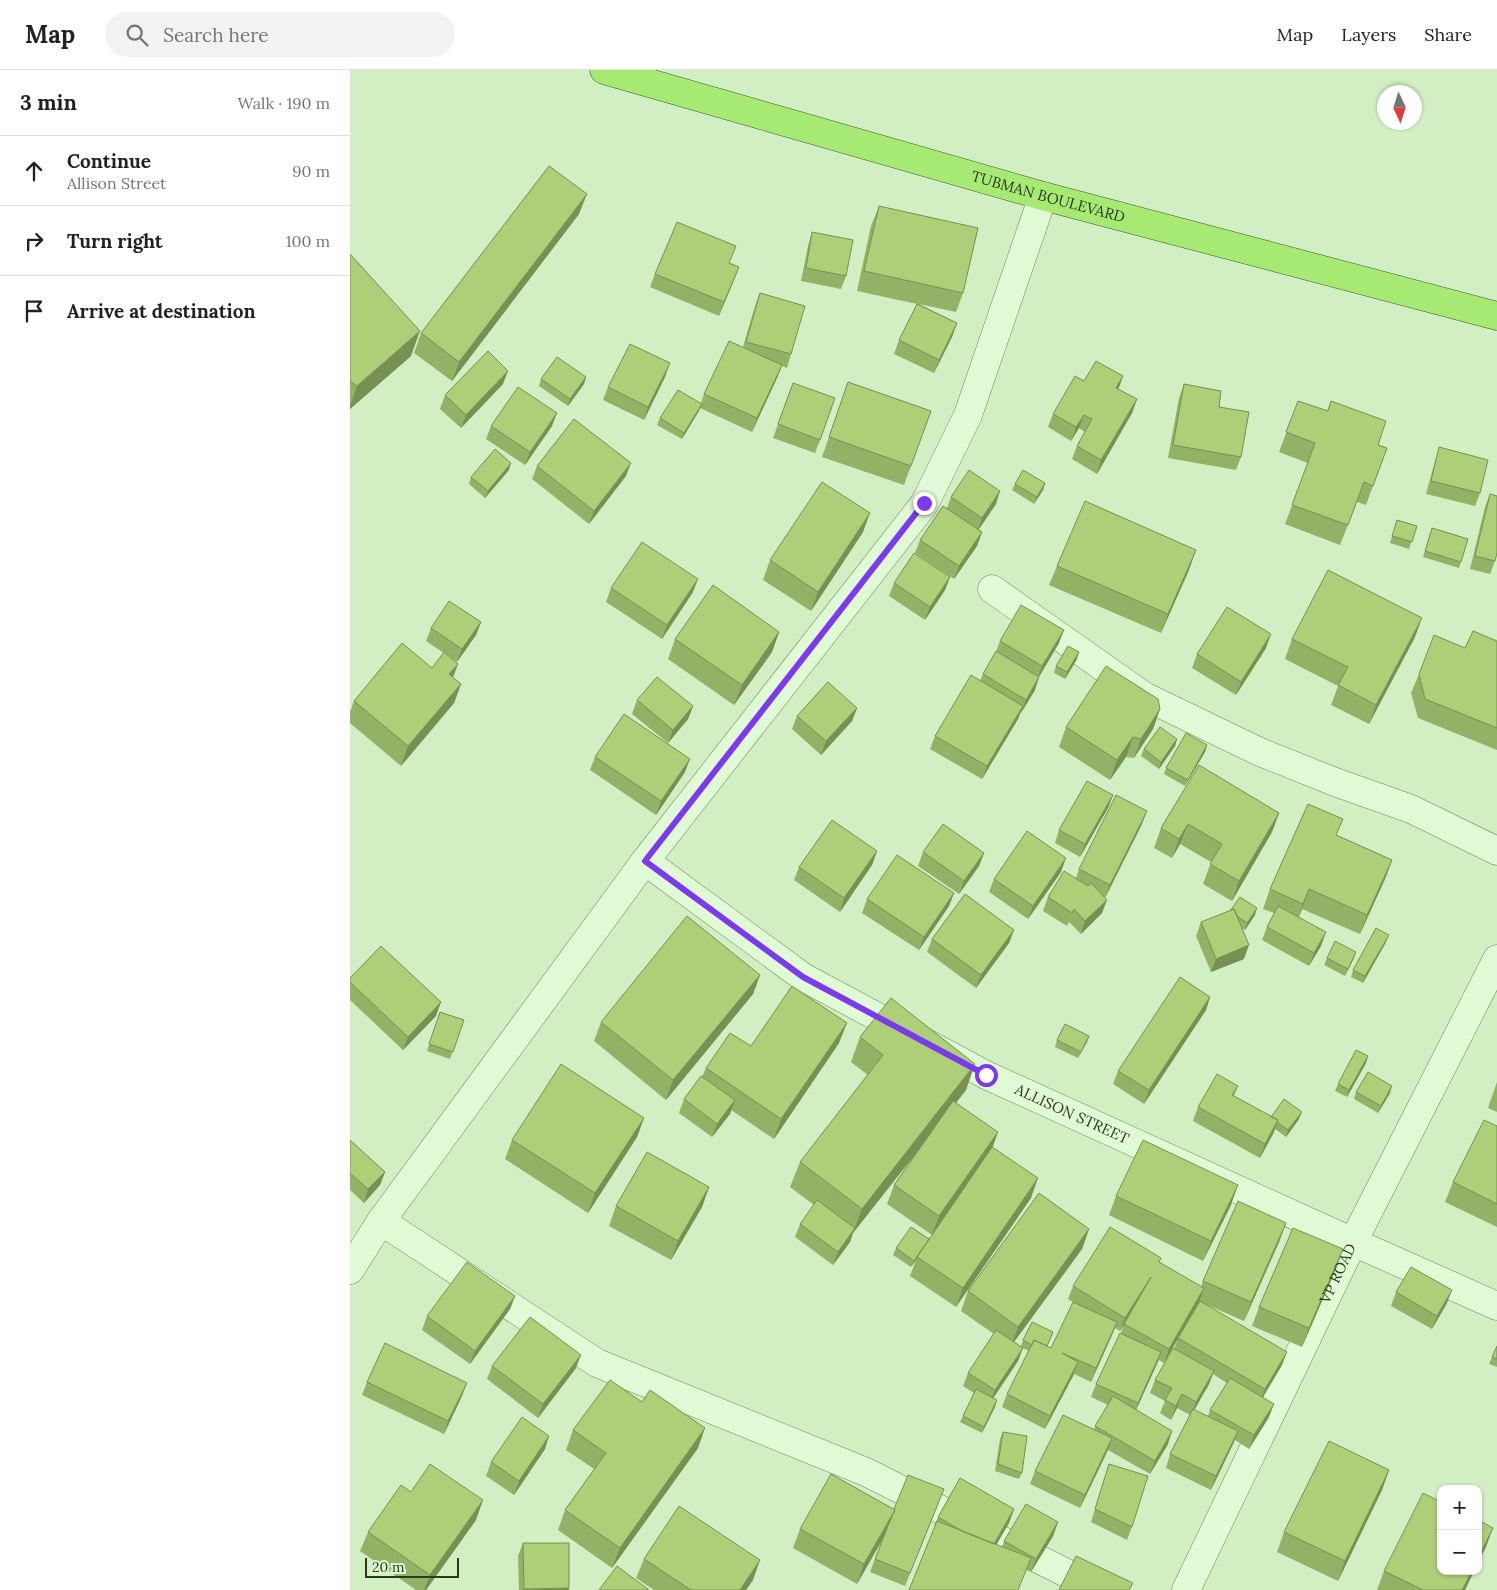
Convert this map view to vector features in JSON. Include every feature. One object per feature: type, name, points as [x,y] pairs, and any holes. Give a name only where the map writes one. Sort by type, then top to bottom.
[{"type":"highway","name":"TUBMAN BOULEVARD","points":[[604,70],[1043,196],[1497,316]]},
{"type":"street","points":[[350,1270],[381,1221],[645,861],[924,503],[968,415],[1043,196]]},
{"type":"street","points":[[992,589],[1144,696],[1260,752],[1335,782],[1411,809],[1497,851]]},
{"type":"street","name":"ALLISON STREET","points":[[645,861],[803,977],[977,1071],[1497,1306]]},
{"type":"street","name":"VP ROAD","points":[[1186,1590],[1353,1242],[1497,959]]},
{"type":"street","points":[[381,1221],[597,1363],[866,1472],[1100,1590]]},
{"type":"building","points":[[549,166],[587,194],[459,362],[421,333]]},
{"type":"building","points":[[879,206],[978,228],[963,293],[864,271]]},
{"type":"building","points":[[677,222],[736,246],[729,263],[739,267],[724,302],[655,274]]},
{"type":"building","points":[[812,232],[853,240],[846,276],[806,268]]},
{"type":"building","points":[[350,254],[420,331],[357,386],[350,381]]},
{"type":"building","points":[[760,293],[805,306],[791,354],[746,342]]},
{"type":"building","points":[[917,304],[957,323],[939,360],[899,340]]},
{"type":"building","points":[[729,341],[782,365],[757,418],[704,394]]},
{"type":"building","points":[[630,344],[670,363],[648,407],[608,387]]},
{"type":"building","points":[[488,351],[508,371],[466,415],[445,395]]},
{"type":"building","points":[[557,357],[586,377],[570,399],[541,379]]},
{"type":"building","points":[[1096,361],[1123,376],[1116,388],[1137,399],[1101,460],[1077,446],[1092,419],[1084,415],[1076,427],[1053,414],[1075,376],[1084,381]]},
{"type":"building","points":[[848,382],[931,411],[911,466],[829,437]]},
{"type":"building","points":[[793,383],[835,398],[820,440],[778,424]]},
{"type":"building","points":[[1184,384],[1221,391],[1219,407],[1249,412],[1241,457],[1173,445]]},
{"type":"building","points":[[518,387],[557,413],[530,452],[491,426]]},
{"type":"building","points":[[678,390],[702,404],[684,433],[660,418]]},
{"type":"building","points":[[1298,401],[1328,411],[1331,401],[1386,421],[1378,445],[1387,448],[1373,486],[1364,482],[1348,525],[1292,505],[1315,443],[1286,432]]},
{"type":"building","points":[[574,419],[631,463],[594,511],[537,466]]},
{"type":"building","points":[[1439,447],[1488,460],[1480,493],[1431,481]]},
{"type":"building","points":[[495,449],[511,463],[488,491],[471,477]]},
{"type":"building","points":[[969,470],[1000,491],[982,518],[951,497]]},
{"type":"building","points":[[1023,470],[1045,483],[1037,497],[1015,484]]},
{"type":"building","points":[[822,482],[870,513],[818,592],[770,560]]},
{"type":"building","points":[[1490,494],[1497,496],[1497,553],[1495,561],[1475,556]]},
{"type":"building","points":[[1085,501],[1196,550],[1168,614],[1057,566]]},
{"type":"building","points":[[943,506],[982,532],[959,566],[920,540]]},
{"type":"building","points":[[1397,520],[1417,526],[1412,542],[1392,536]]},
{"type":"building","points":[[1432,528],[1468,539],[1461,562],[1425,551]]},
{"type":"building","points":[[642,542],[698,579],[667,625],[611,588]]},
{"type":"building","points":[[914,553],[950,577],[930,607],[894,583]]},
{"type":"building","points":[[1328,570],[1422,618],[1376,705],[1338,685],[1348,667],[1292,639]]},
{"type":"building","points":[[713,585],[779,632],[742,685],[675,639]]},
{"type":"building","points":[[449,601],[481,622],[462,649],[431,628]]},
{"type":"building","points":[[1021,605],[1064,630],[1042,666],[1000,641]]},
{"type":"building","points":[[1227,607],[1271,634],[1241,682],[1197,654]]},
{"type":"building","points":[[1473,631],[1497,641],[1497,728],[1425,699],[1419,674],[1434,635],[1465,648]]},
{"type":"building","points":[[402,643],[432,668],[444,652],[458,664],[449,674],[461,684],[408,746],[354,701]]},
{"type":"building","points":[[1068,646],[1079,652],[1067,672],[1056,666]]},
{"type":"building","points":[[996,651],[1039,677],[1026,700],[983,674]]},
{"type":"building","points":[[1106,666],[1158,699],[1160,709],[1141,739],[1133,737],[1117,760],[1066,727]]},
{"type":"building","points":[[971,675],[1023,706],[987,766],[935,736]]},
{"type":"building","points":[[657,677],[693,706],[673,730],[637,700]]},
{"type":"building","points":[[828,682],[857,708],[826,741],[797,716]]},
{"type":"building","points":[[624,714],[690,759],[661,801],[595,757]]},
{"type":"building","points":[[1160,727],[1177,739],[1161,762],[1144,749]]},
{"type":"building","points":[[1186,733],[1207,745],[1188,780],[1166,768]]},
{"type":"building","points":[[1199,765],[1279,813],[1239,881],[1210,864],[1222,844],[1188,824],[1179,839],[1161,828]]},
{"type":"building","points":[[1087,781],[1113,795],[1085,844],[1059,830]]},
{"type":"building","points":[[1116,795],[1147,811],[1110,885],[1079,869]]},
{"type":"building","points":[[1308,804],[1343,819],[1336,835],[1392,860],[1367,915],[1309,889],[1303,904],[1270,889]]},
{"type":"building","points":[[832,820],[877,851],[844,898],[799,867]]},
{"type":"building","points":[[943,824],[984,853],[964,881],[923,852]]},
{"type":"building","points":[[1027,831],[1066,858],[1033,906],[994,879]]},
{"type":"building","points":[[897,855],[954,893],[924,937],[867,899]]},
{"type":"building","points":[[1064,871],[1088,886],[1091,883],[1107,900],[1085,921],[1074,909],[1072,913],[1048,897]]},
{"type":"building","points":[[965,894],[1014,930],[981,975],[932,939]]},
{"type":"building","points":[[1240,897],[1257,908],[1247,923],[1237,916],[1234,909],[1230,911]]},
{"type":"building","points":[[1278,906],[1326,932],[1314,953],[1267,927]]},
{"type":"building","points":[[1234,909],[1249,945],[1216,959],[1201,922]]},
{"type":"building","points":[[687,916],[760,975],[673,1080],[601,1022]]},
{"type":"building","points":[[1376,928],[1389,935],[1365,976],[1353,970]]},
{"type":"building","points":[[1335,941],[1356,952],[1348,969],[1327,958]]},
{"type":"building","points":[[381,946],[441,1002],[408,1037],[350,982],[350,978]]},
{"type":"building","points":[[1180,977],[1210,997],[1149,1090],[1118,1071]]},
{"type":"building","points":[[792,986],[847,1023],[781,1119],[706,1068],[730,1033],[751,1046]]},
{"type":"building","points":[[891,998],[975,1064],[862,1209],[800,1162],[883,1055],[860,1037]]},
{"type":"building","points":[[440,1012],[464,1020],[453,1052],[429,1044]]},
{"type":"building","points":[[1065,1024],[1089,1036],[1081,1052],[1057,1040]]},
{"type":"building","points":[[1356,1050],[1368,1056],[1349,1090],[1338,1084]]},
{"type":"building","points":[[561,1064],[644,1118],[595,1193],[512,1140]]},
{"type":"building","points":[[1368,1072],[1392,1086],[1381,1106],[1356,1092]]},
{"type":"building","points":[[1217,1074],[1238,1086],[1232,1095],[1278,1120],[1265,1144],[1198,1107]]},
{"type":"building","points":[[701,1076],[735,1100],[717,1124],[684,1099]]},
{"type":"building","points":[[1284,1099],[1302,1112],[1288,1130],[1277,1122],[1278,1120],[1271,1117]]},
{"type":"building","points":[[953,1101],[998,1132],[939,1216],[894,1185]]},
{"type":"building","points":[[1484,1120],[1497,1126],[1497,1204],[1453,1182]]},
{"type":"building","points":[[350,1140],[385,1172],[368,1189],[350,1173]]},
{"type":"building","points":[[1143,1140],[1238,1185],[1211,1241],[1116,1196]]},
{"type":"building","points":[[992,1147],[1038,1178],[963,1288],[917,1257]]},
{"type":"building","points":[[647,1152],[709,1187],[678,1241],[616,1206]]},
{"type":"building","points":[[1039,1193],[1089,1229],[1018,1327],[968,1291]]},
{"type":"building","points":[[817,1200],[855,1228],[838,1252],[800,1224]]},
{"type":"building","points":[[1238,1201],[1286,1223],[1251,1302],[1203,1281]]},
{"type":"building","points":[[911,1227],[929,1239],[914,1261],[896,1248]]},
{"type":"building","points":[[1110,1227],[1161,1258],[1159,1262],[1204,1288],[1169,1349],[1124,1324],[1151,1277],[1125,1318],[1073,1286]]},
{"type":"building","points":[[1293,1228],[1343,1249],[1309,1328],[1259,1307]]},
{"type":"building","points":[[467,1262],[515,1296],[475,1351],[427,1316]]},
{"type":"building","points":[[1411,1267],[1452,1290],[1437,1316],[1396,1292]]},
{"type":"building","points":[[1200,1301],[1287,1352],[1265,1389],[1178,1338]]},
{"type":"building","points":[[1073,1302],[1117,1322],[1096,1368],[1062,1353],[1078,1362],[1050,1416],[1007,1394],[1034,1340],[1051,1348]]},
{"type":"building","points":[[530,1317],[581,1355],[543,1404],[492,1366]]},
{"type":"building","points":[[1032,1322],[1053,1332],[1047,1346],[1034,1340],[1032,1345],[1023,1340]]},
{"type":"building","points":[[996,1330],[1023,1348],[995,1390],[968,1373]]},
{"type":"building","points":[[1120,1333],[1161,1352],[1138,1403],[1096,1384]]},
{"type":"building","points":[[385,1343],[467,1383],[448,1421],[367,1382]]},
{"type":"building","points":[[1497,1346],[1497,1359],[1492,1357]]},
{"type":"building","points":[[1173,1348],[1214,1371],[1196,1402],[1182,1394],[1176,1406],[1165,1400],[1172,1388],[1155,1380]]},
{"type":"building","points":[[1230,1378],[1274,1404],[1254,1435],[1210,1410]]},
{"type":"building","points":[[610,1380],[642,1402],[650,1390],[705,1428],[620,1548],[565,1510],[606,1453],[573,1430]]},
{"type":"building","points":[[976,1389],[997,1400],[984,1427],[963,1416]]},
{"type":"building","points":[[1113,1396],[1172,1431],[1155,1461],[1095,1426]]},
{"type":"building","points":[[1193,1409],[1238,1431],[1216,1476],[1170,1454]]},
{"type":"building","points":[[1063,1415],[1112,1438],[1085,1495],[1035,1471]]},
{"type":"building","points":[[522,1417],[549,1436],[519,1481],[491,1462]]},
{"type":"building","points":[[1003,1432],[1027,1436],[1022,1473],[998,1464]]},
{"type":"building","points":[[1329,1441],[1389,1470],[1345,1561],[1284,1532]]},
{"type":"building","points":[[430,1464],[483,1500],[430,1575],[368,1532],[401,1485],[411,1492]]},
{"type":"building","points":[[1109,1464],[1148,1476],[1132,1527],[1095,1509]]},
{"type":"building","points":[[831,1474],[895,1510],[864,1564],[800,1529]]},
{"type":"building","points":[[908,1475],[944,1489],[910,1573],[875,1559]]},
{"type":"building","points":[[960,1478],[1014,1509],[994,1544],[964,1532],[938,1517]]},
{"type":"building","points":[[1423,1493],[1437,1500],[1437,1575],[1470,1575],[1462,1590],[1423,1590],[1384,1571]]},
{"type":"building","points":[[1026,1504],[1058,1522],[1036,1559],[1004,1541]]},
{"type":"building","points":[[679,1506],[760,1560],[740,1590],[691,1590],[644,1559]]},
{"type":"building","points":[[937,1521],[1031,1558],[1018,1590],[909,1590]]},
{"type":"building","points":[[1482,1522],[1493,1528],[1482,1550]]},
{"type":"building","points":[[523,1543],[569,1543],[569,1588],[524,1589]]},
{"type":"building","points":[[1076,1556],[1133,1583],[1129,1590],[1059,1590]]},
{"type":"building","points":[[617,1566],[649,1590],[599,1590]]},
{"type":"route","points":[[924,503],[645,861],[803,977],[986,1075]]}]
